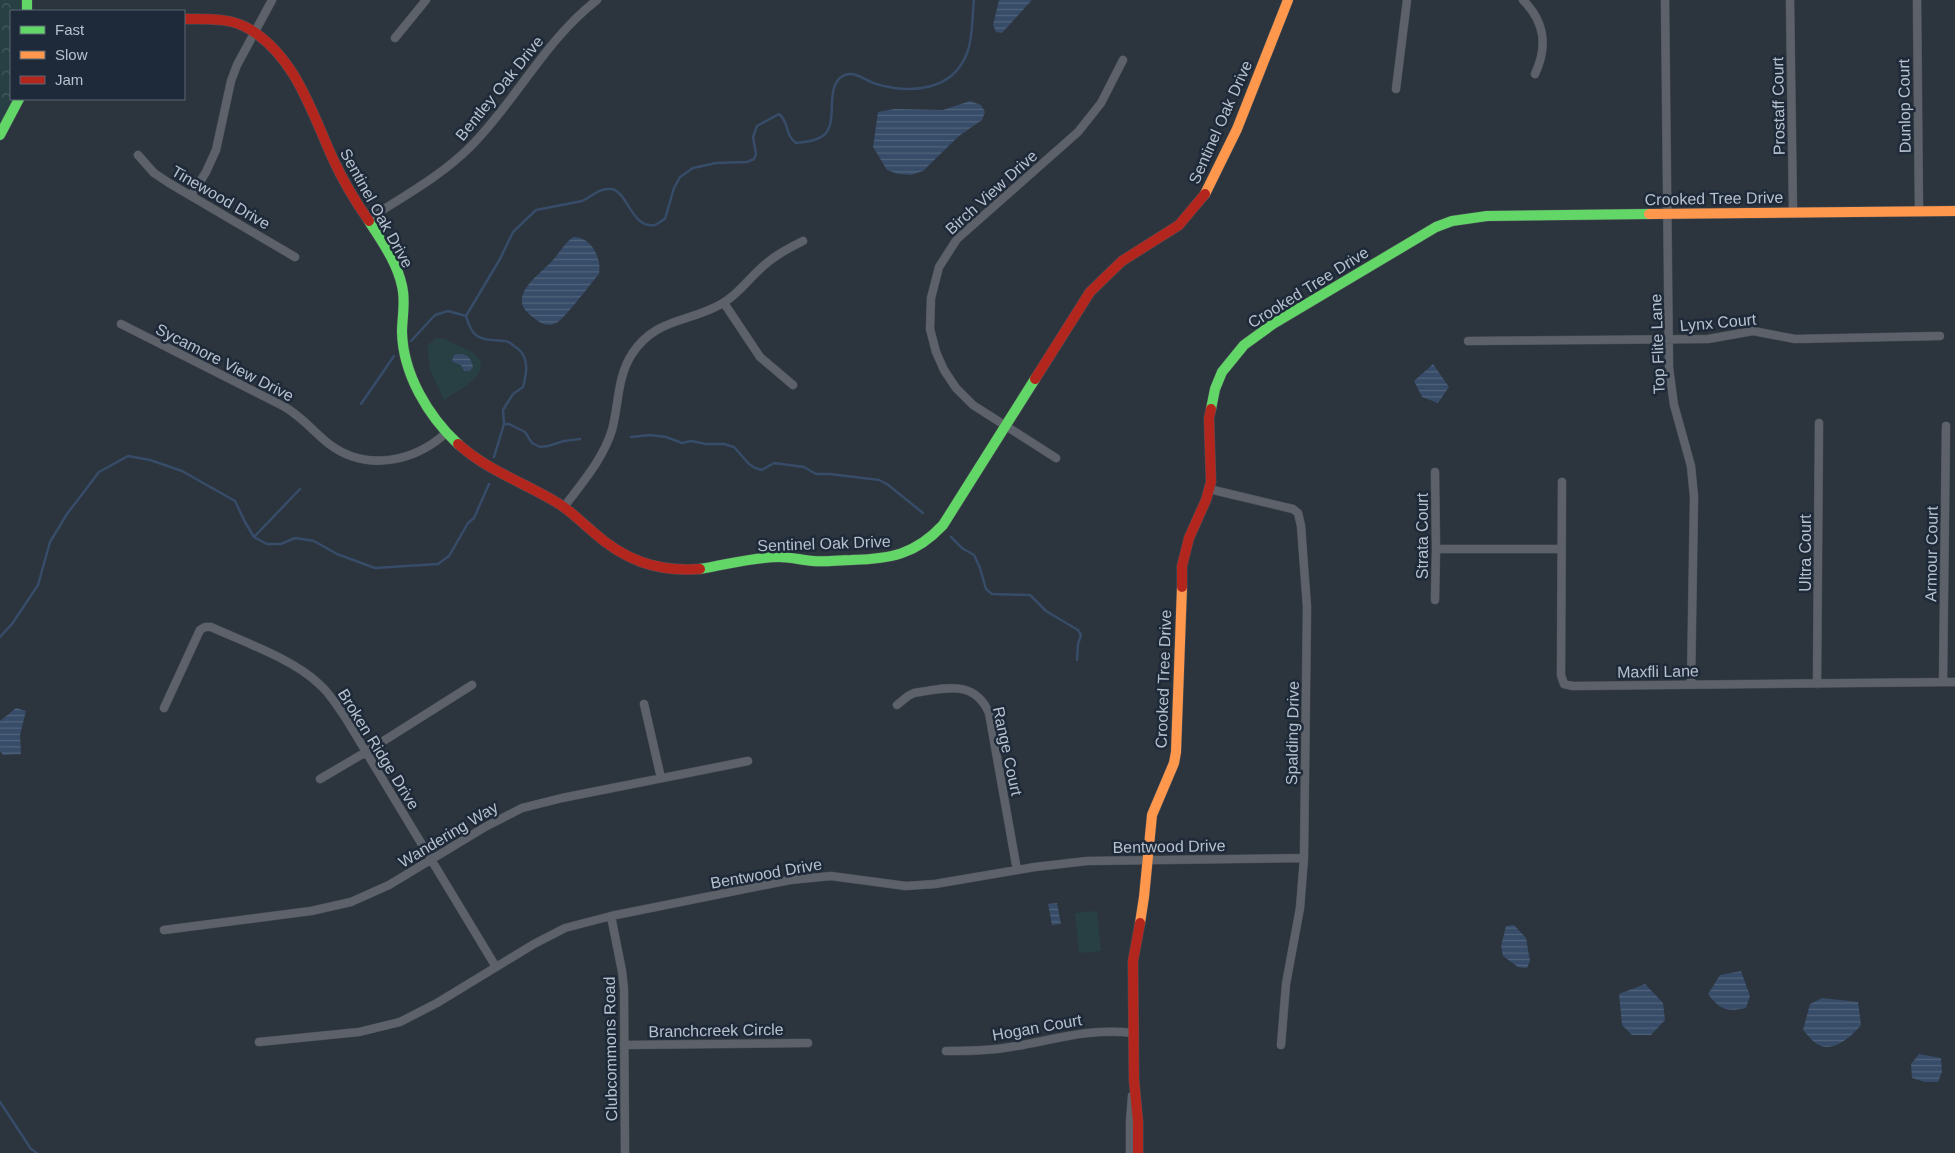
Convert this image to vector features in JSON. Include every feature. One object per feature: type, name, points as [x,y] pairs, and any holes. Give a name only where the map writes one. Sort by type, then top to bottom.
[{"type":"street","points":[[191,196],[206,172],[216,150],[231,81],[254,32],[272,0]]},
{"type":"street","points":[[395,38],[426,0]]},
{"type":"street","name":"Bentley Oak Drive","points":[[367,220],[439,174],[471,147],[560,35],[576,17],[597,0]]},
{"type":"street","name":"Sentinel Oak Drive","points":[[185,19],[208,18],[226,21],[254,32],[278,50],[295,75],[339,173],[391,257],[402,286],[404,305],[402,338],[412,376],[425,402],[446,433],[471,456],[564,507],[613,548],[634,559],[662,568],[700,570],[772,557],[813,561],[886,558],[915,550],[930,539],[937,532],[1005,426],[1073,316],[1098,282],[1122,261],[1179,225],[1208,191],[1238,128],[1288,0]]},
{"type":"street","points":[[1396,89],[1407,0]]},
{"type":"street","points":[[1523,0],[1534,14],[1540,26],[1542,37],[1544,50],[1542,60],[1535,74]]},
{"type":"street","name":"Top Flite Lane","points":[[1665,0],[1668,340],[1670,386],[1691,466],[1694,497],[1692,684]]},
{"type":"street","name":"Prostaff Court","points":[[1790,0],[1793,212]]},
{"type":"street","name":"Dunlop Court","points":[[1916,0],[1919,212]]},
{"type":"street","name":"Birch View Drive","points":[[1056,458],[973,405],[950,380],[940,362],[933,341],[930,321],[930,298],[944,258],[956,239],[1078,132],[1101,103],[1123,60]]},
{"type":"street","points":[[0,135],[18,100]]},
{"type":"street","name":"Tinewood Drive","points":[[138,155],[154,174],[295,257]]},
{"type":"street","name":"Crooked Tree Drive","points":[[1138,1153],[1138,1122],[1134,1080],[1133,961],[1144,898],[1152,815],[1174,763],[1178,740],[1182,566],[1189,538],[1209,489],[1212,465],[1210,418],[1212,400],[1219,378],[1232,358],[1258,334],[1289,314],[1420,236],[1452,221],[1487,216],[1955,211]]},
{"type":"street","points":[[564,507],[593,468],[606,446],[615,418],[622,376],[626,365],[638,347],[647,337],[662,327],[724,303],[769,260],[803,241]]},
{"type":"street","points":[[724,303],[760,357],[793,385]]},
{"type":"street","name":"Sycamore View Drive","points":[[121,324],[285,407],[302,418],[330,445],[356,457],[385,461],[404,458],[425,449],[446,433]]},
{"type":"street","name":"Lynx Court","points":[[1468,342],[1717,339],[1753,331],[1794,339],[1940,336]]},
{"type":"street","name":"Ultra Court","points":[[1818,684],[1819,423]]},
{"type":"street","name":"Armour Court","points":[[1943,682],[1946,426]]},
{"type":"street","name":"Strata Court","points":[[1435,472],[1435,600]]},
{"type":"street","name":"Maxfli Lane","points":[[1562,482],[1561,675],[1564,684],[1573,686],[1955,682]]},
{"type":"street","name":"Spalding Drive","points":[[1209,489],[1282,505],[1298,513],[1307,583],[1304,858],[1300,908],[1285,993],[1281,1045]]},
{"type":"street","points":[[1436,549],[1561,549]]},
{"type":"street","name":"Broken Ridge Drive","points":[[164,708],[200,630],[205,627],[211,627],[292,664],[307,673],[332,698],[496,967]]},
{"type":"street","points":[[320,779],[472,685]]},
{"type":"street","name":"Range Court","points":[[897,705],[908,696],[914,694],[956,688],[968,690],[983,702],[989,712],[1017,870]]},
{"type":"street","points":[[644,704],[661,778]]},
{"type":"street","name":"Wandering Way","points":[[164,930],[334,907],[373,894],[432,860],[485,826],[522,808],[562,798],[748,761]]},
{"type":"street","name":"Bentwood Drive","points":[[260,1042],[360,1032],[400,1022],[437,1003],[554,933],[581,923],[814,877],[849,877],[906,886],[935,884],[1064,863],[1304,858]]},
{"type":"street","name":"Clubcommons Road","points":[[611,916],[622,971],[625,1153]]},
{"type":"street","name":"Hogan Court","points":[[946,1052],[1006,1048],[1093,1032],[1116,1031],[1133,1034]]},
{"type":"street","name":"Branchcreek Circle","points":[[624,1044],[808,1043]]},
{"type":"street","name":"Crooked Tree Drive","points":[[1130,1153],[1130,1122],[1134,1080]]},
{"type":"green space","points":[[0,0],[27,0],[27,10],[10,10],[10,100],[18,100],[0,135]]},
{"type":"green space","points":[[436,338],[445,339],[472,352],[479,358],[481,363],[478,374],[468,385],[444,400],[430,370],[427,346]]},
{"type":"green space","points":[[1097,911],[1101,951],[1079,953],[1075,913]]},
{"type":"water","points":[[999,0],[1032,0],[1002,33],[996,32],[993,25]]},
{"type":"water","points":[[970,101],[981,105],[985,112],[982,120],[959,136],[923,171],[911,175],[898,174],[887,170],[873,147],[878,112],[894,109],[943,110]]},
{"type":"water","points":[[573,237],[585,240],[594,249],[599,261],[599,274],[560,321],[551,325],[542,324],[524,308],[522,298],[530,282]]},
{"type":"water","points":[[454,355],[467,356],[470,359],[473,367],[470,371],[464,371],[461,365],[452,361]]},
{"type":"water","points":[[1433,364],[1449,387],[1438,403],[1422,397],[1414,381]]},
{"type":"water","points":[[16,708],[26,711],[20,735],[21,754],[3,755],[0,751],[0,721]]},
{"type":"water","points":[[1057,903],[1061,924],[1052,925],[1048,904]]},
{"type":"water","points":[[1514,925],[1526,938],[1530,961],[1527,968],[1518,967],[1503,956],[1501,946],[1506,926]]},
{"type":"water","points":[[1741,971],[1750,996],[1746,1008],[1729,1010],[1720,1007],[1708,994],[1720,975]]},
{"type":"water","points":[[1645,984],[1663,1003],[1665,1020],[1651,1035],[1632,1035],[1622,1025],[1619,994]]},
{"type":"water","points":[[1822,998],[1858,1002],[1861,1025],[1842,1042],[1829,1047],[1817,1044],[1803,1030],[1810,1004]]},
{"type":"water","points":[[1919,1054],[1941,1058],[1942,1072],[1938,1082],[1925,1082],[1912,1078],[1911,1064]]},
{"type":"waterway","points":[[494,457],[504,424],[503,410],[513,394],[523,387],[526,376],[526,364],[523,354],[509,342],[487,340],[477,336],[471,330],[466,316],[500,259],[513,232],[536,210],[582,201],[599,191],[611,189],[617,191],[622,196],[640,221],[647,225],[655,225],[665,219],[674,188],[680,177],[693,168],[716,163],[747,162],[754,159],[756,154],[753,137],[757,126],[779,114],[785,121],[792,140],[796,143],[811,141],[825,134],[831,121],[832,97],[836,83],[841,77],[854,74],[876,84],[903,89],[916,89],[941,82],[952,75],[961,66],[969,47],[974,0]]},
{"type":"waterway","points":[[411,341],[435,315],[448,311],[466,316]]},
{"type":"waterway","points":[[361,404],[394,356]]},
{"type":"waterway","points":[[504,424],[509,424],[525,432],[532,443],[540,447],[580,439]]},
{"type":"waterway","points":[[631,437],[650,435],[666,437],[682,443],[691,441],[706,444],[724,444],[734,447],[749,464],[762,470],[774,463],[804,467],[816,474],[879,480],[887,484],[923,513]]},
{"type":"waterway","points":[[0,637],[12,624],[38,585],[50,542],[67,514],[99,472],[128,456],[150,460],[182,471],[235,501],[254,537],[267,544],[281,544],[295,538],[314,541],[337,554],[375,568],[438,564],[449,556],[468,523],[474,518],[489,484]]},
{"type":"waterway","points":[[254,537],[300,489]]},
{"type":"waterway","points":[[951,537],[962,548],[974,555],[986,589],[992,594],[1030,595],[1046,611],[1078,630],[1081,635],[1078,644],[1077,660]]},
{"type":"waterway","points":[[0,1102],[31,1149],[37,1153]]},
{"type":"traffic: fast","points":[[27,0],[27,10]]},
{"type":"traffic: fast","points":[[0,135],[18,100]]},
{"type":"traffic: fast","points":[[1211,409],[1215,389],[1222,372],[1244,345],[1273,324],[1436,227],[1452,221],[1487,216],[1649,214]]},
{"type":"traffic: fast","points":[[369,221],[388,252],[400,277],[404,298],[403,348],[412,379],[427,407],[458,444]]},
{"type":"traffic: fast","points":[[700,569],[769,557],[818,561],[878,558],[912,549],[933,535],[943,525],[1035,379]]},
{"type":"traffic: slow","points":[[1205,194],[1237,129],[1288,0]]},
{"type":"traffic: slow","points":[[1649,214],[1955,211]]},
{"type":"traffic: slow","points":[[1140,923],[1152,815],[1174,763],[1176,752],[1182,587]]},
{"type":"traffic: jam","points":[[185,19],[227,21],[243,26],[267,42],[280,56],[301,88],[341,175],[369,221]]},
{"type":"traffic: jam","points":[[1035,379],[1090,292],[1122,261],[1179,225],[1205,194]]},
{"type":"traffic: jam","points":[[1182,587],[1182,566],[1189,538],[1206,500],[1211,482],[1209,418],[1211,409]]},
{"type":"traffic: jam","points":[[458,444],[482,462],[561,505],[604,541],[629,557],[655,566],[700,569]]},
{"type":"traffic: jam","points":[[1138,1153],[1138,1122],[1134,1080],[1133,961],[1140,923]]}]
